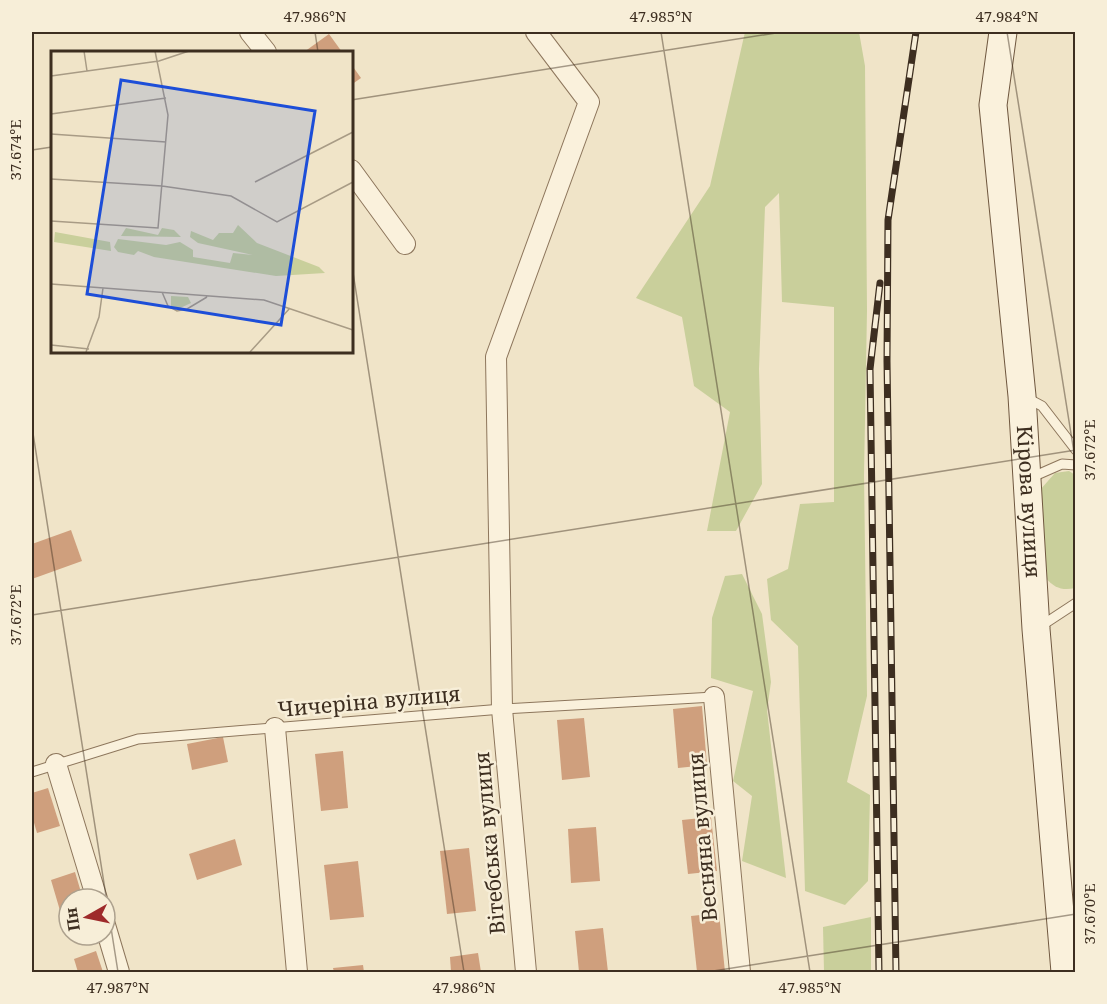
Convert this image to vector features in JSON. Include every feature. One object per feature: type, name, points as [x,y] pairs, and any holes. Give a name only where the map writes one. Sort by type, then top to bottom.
[{"type":"main road","name":"Кірова вулиця","points":[[1003,32],[993,105],[1022,396],[1036,629],[1068,926],[1065,972]]},
{"type":"street","points":[[250,32],[265,51]]},
{"type":"street","name":"Вітебська вулиця","points":[[526,972],[502,710],[496,357],[589,102],[536,32]]},
{"type":"street","points":[[352,171],[405,244]]},
{"type":"street","name":"Весняна вулиця","points":[[714,697],[740,972]]},
{"type":"street","points":[[275,728],[297,972]]},
{"type":"street","points":[[56,764],[93,887]]},
{"type":"street","points":[[112,947],[120,972]]},
{"type":"lane","points":[[1022,396],[1042,406],[1076,450]]},
{"type":"lane","points":[[1027,480],[1062,464],[1076,465]]},
{"type":"lane","points":[[1036,629],[1076,603]]},
{"type":"lane","name":"Чичеріна вулиця","points":[[32,772],[138,739],[502,710],[714,697]]},
{"type":"green space","points":[[745,32],[859,32],[865,66],[867,311],[864,475],[867,696],[847,782],[870,795],[868,881],[845,905],[805,891],[798,646],[771,620],[767,579],[788,569],[800,504],[834,502],[834,307],[782,302],[779,193],[765,207],[759,369],[762,484],[736,531],[707,531],[730,412],[694,386],[682,317],[636,298],[710,186]]},
{"type":"green space","points":[[1069,471],[1075,475],[1075,588],[1067,589],[1059,588],[1046,578],[1040,490],[1055,473]]},
{"type":"green space","points":[[742,574],[762,614],[771,682],[767,710],[786,878],[742,861],[752,796],[733,781],[753,691],[711,678],[712,618],[725,576]]},
{"type":"green space","points":[[871,917],[871,972],[824,972],[823,927]]},
{"type":"building","points":[[329,34],[341,51],[305,51]]},
{"type":"building","points":[[352,65],[361,78],[352,84]]},
{"type":"building","points":[[71,530],[82,561],[32,579],[32,544]]},
{"type":"building","points":[[702,706],[707,765],[678,768],[673,709]]},
{"type":"building","points":[[584,718],[590,777],[562,780],[557,720]]},
{"type":"building","points":[[223,737],[228,762],[192,770],[187,744]]},
{"type":"building","points":[[343,751],[348,808],[321,811],[315,754]]},
{"type":"building","points":[[48,788],[60,826],[37,833],[32,816],[32,793]]},
{"type":"building","points":[[711,817],[717,871],[688,874],[682,820]]},
{"type":"building","points":[[596,827],[600,881],[571,883],[568,829]]},
{"type":"building","points":[[235,839],[242,865],[197,880],[189,854]]},
{"type":"building","points":[[469,848],[476,911],[447,914],[440,851]]},
{"type":"building","points":[[358,861],[364,917],[330,920],[324,865]]},
{"type":"building","points":[[75,872],[79,887],[57,887],[57,900],[51,880]]},
{"type":"building","points":[[719,913],[725,972],[697,972],[691,916]]},
{"type":"building","points":[[603,928],[608,972],[579,972],[575,931]]},
{"type":"building","points":[[96,951],[103,972],[78,972],[74,959]]},
{"type":"building","points":[[478,953],[481,972],[451,972],[450,957]]},
{"type":"building","points":[[363,965],[364,972],[334,972],[333,968]]},
{"type":"railway","points":[[896,972],[887,361],[888,220],[916,32]]},
{"type":"railway","points":[[879,972],[870,369],[880,283]]}]
